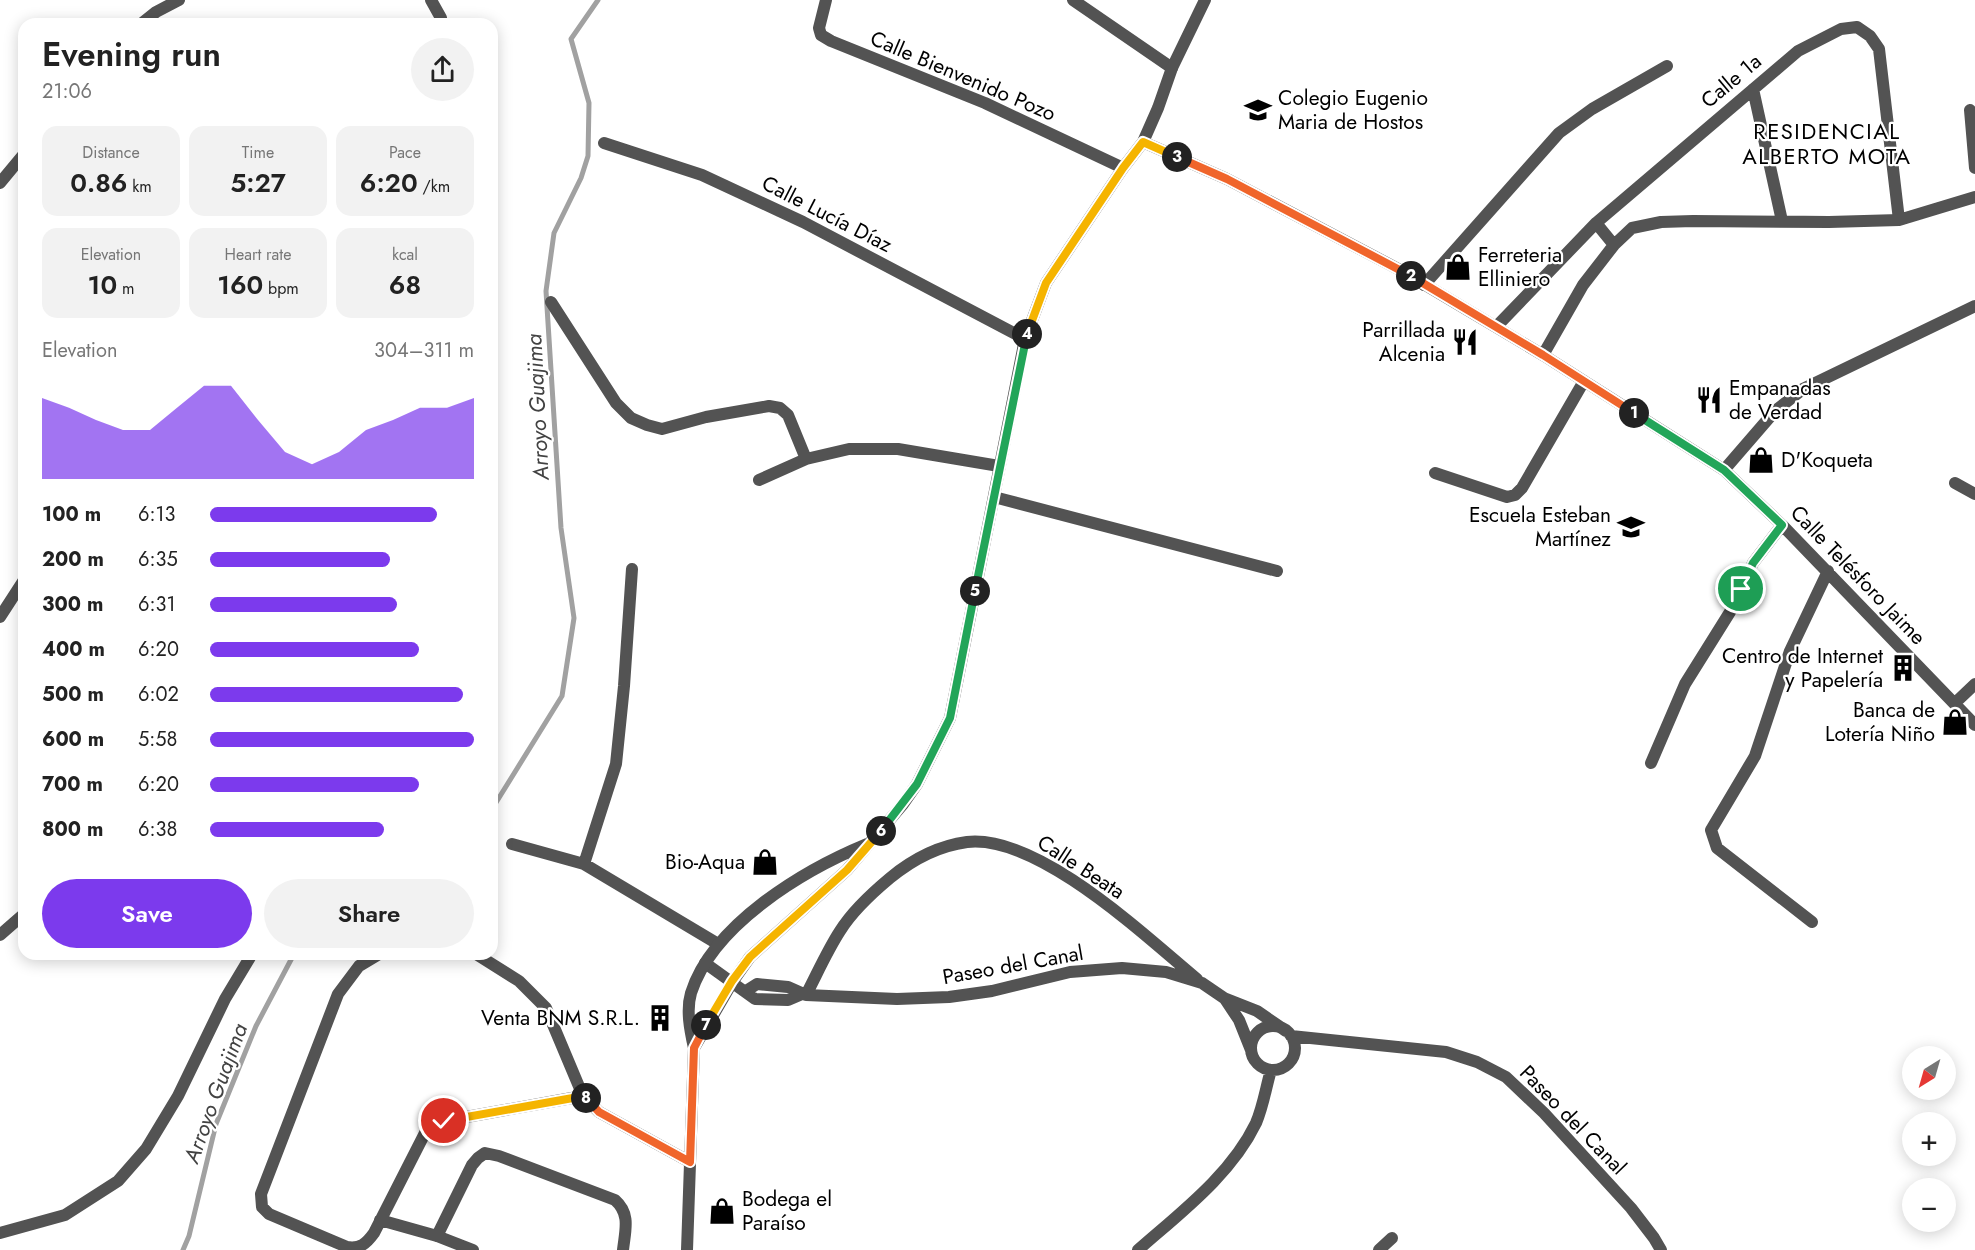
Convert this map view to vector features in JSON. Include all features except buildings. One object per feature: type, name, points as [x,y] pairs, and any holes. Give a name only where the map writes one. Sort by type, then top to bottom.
[{"type":"street","points":[[148,18],[179,0]]},
{"type":"street","points":[[431,0],[441,18]]},
{"type":"street","name":"Calle Bienvenido Pozo","points":[[826,0],[819,28],[821,35],[831,41],[985,103],[1123,168]]},
{"type":"street","points":[[1073,0],[1172,68]]},
{"type":"street","points":[[694,1048],[732,981],[750,957],[847,870],[903,804],[917,784],[950,718],[1025,339],[1046,283],[1143,142],[1172,68],[1204,0]]},
{"type":"street","name":"Calle 1a","points":[[1496,327],[1596,223],[1720,115],[1798,51],[1841,29],[1857,27],[1870,36],[1879,49],[1899,220]]},
{"type":"street","points":[[1424,285],[1559,133],[1592,109],[1666,66]]},
{"type":"street","points":[[1753,89],[1782,221]]},
{"type":"street","points":[[1970,110],[1975,168]]},
{"type":"street","name":"Calle Telésforo Jaime","points":[[1143,142],[1227,179],[1402,271],[1543,355],[1724,470],[1828,571],[1975,725]]},
{"type":"street","name":"Calle Lucía Díaz","points":[[604,143],[712,180],[803,222],[1025,339]]},
{"type":"street","points":[[0,183],[18,161]]},
{"type":"street","points":[[1543,355],[1583,285],[1614,245],[1632,228],[1661,222],[1899,220],[1975,197]]},
{"type":"street","points":[[1596,223],[1614,245]]},
{"type":"street","points":[[551,302],[616,402],[631,417],[662,429],[706,417],[769,406],[780,408],[788,416],[806,459]]},
{"type":"street","points":[[1724,470],[1775,411],[1803,389],[1975,306]]},
{"type":"street","points":[[1434,473],[1508,497],[1515,495],[1522,488],[1584,381]]},
{"type":"street","points":[[759,480],[806,459],[849,449],[898,449],[999,466]]},
{"type":"street","points":[[1955,483],[1975,494]]},
{"type":"street","points":[[994,497],[1277,571]]},
{"type":"street","points":[[1651,763],[1685,684],[1730,612],[1753,563],[1782,525]]},
{"type":"street","points":[[584,864],[616,764],[632,569]]},
{"type":"street","points":[[1812,922],[1717,848],[1711,830],[1755,756],[1790,651],[1828,571]]},
{"type":"street","points":[[0,617],[18,589]]},
{"type":"street","points":[[1955,703],[1975,684]]},
{"type":"street","points":[[687,1250],[694,1048],[689,1021],[691,994],[705,963],[718,944],[747,917],[796,880],[838,856],[871,842]]},
{"type":"street","name":"Calle Beata","points":[[804,994],[841,930],[870,895],[908,863],[933,851],[969,842],[1010,847],[1048,864],[1114,910],[1202,984]]},
{"type":"street","points":[[512,844],[584,864],[718,944]]},
{"type":"street","points":[[0,935],[18,919]]},
{"type":"street","points":[[0,1233],[66,1215],[118,1181],[146,1149],[178,1096],[225,999],[248,960]]},
{"type":"street","points":[[369,960],[359,966],[339,994],[261,1194],[261,1202],[268,1214],[346,1247],[356,1248],[366,1244],[374,1233],[426,1131],[433,1124],[584,1096]]},
{"type":"street","points":[[486,960],[519,981],[546,1008],[584,1096],[599,1112],[690,1162]]},
{"type":"street","name":"Paseo del Canal","points":[[705,963],[746,991],[757,984],[788,987],[804,994],[897,999],[949,997],[992,991],[1070,972],[1122,968],[1166,972],[1202,984],[1224,998],[1257,1011],[1288,1033],[1446,1052],[1477,1062],[1506,1077],[1544,1113],[1631,1208],[1661,1250]]},
{"type":"street","name":"Paseo del Canal","points":[[1224,998],[1239,1020],[1252,1052]]},
{"type":"street","points":[[1272,1026],[1288,1033],[1295,1049],[1294,1056],[1285,1067],[1271,1070],[1258,1064],[1252,1052],[1254,1037],[1272,1026]]},
{"type":"street","points":[[1138,1250],[1186,1208],[1232,1161],[1256,1122],[1271,1070]]},
{"type":"street","points":[[437,1236],[472,1165],[485,1153],[499,1156],[615,1200],[623,1207],[627,1217],[623,1250]]},
{"type":"street","points":[[380,1220],[437,1236],[473,1250]]},
{"type":"street","points":[[1379,1250],[1392,1238]]},
{"type":"waterway","name":"Arroyo Guajima","points":[[498,799],[562,696],[574,618],[561,528],[546,291],[554,233],[581,178],[588,156],[589,103],[571,39],[598,0]]},
{"type":"waterway","name":"Arroyo Guajima","points":[[183,1250],[189,1236],[216,1124],[256,1026],[291,960]]},
{"type":"place","name":"Colegio Eugenio Maria de Hostos","points":[[1258,110]]},
{"type":"place","name":"Ferreteria Elliniero","points":[[1458,267]]},
{"type":"place","name":"Parrillada Alcenia","points":[[1465,342]]},
{"type":"place","name":"Empanadas de Verdad","points":[[1709,400]]},
{"type":"place","name":"D'Koqueta","points":[[1761,460]]},
{"type":"place","name":"Escuela Esteban Martínez","points":[[1631,527]]},
{"type":"place","name":"Centro de Internet y Papelería","points":[[1903,668]]},
{"type":"place","name":"Banca de Lotería Niño","points":[[1955,722]]},
{"type":"place","name":"Bio-Aqua","points":[[765,862]]},
{"type":"place","name":"Venta BNM S.R.L.","points":[[660,1018]]},
{"type":"place","name":"Bodega el Paraíso","points":[[722,1211]]},
{"type":"district","name":"RESIDENCIAL ALBERTO MOTA","points":[[1827,144]]},
{"type":"route","points":[[444,1121],[584,1096],[599,1112],[690,1162],[694,1048],[717,1006],[750,957],[847,870],[903,804],[917,784],[950,718],[1025,339],[1046,283],[1143,142],[1227,179],[1402,271],[1543,355],[1724,470],[1782,525],[1753,563],[1741,589]]}]
